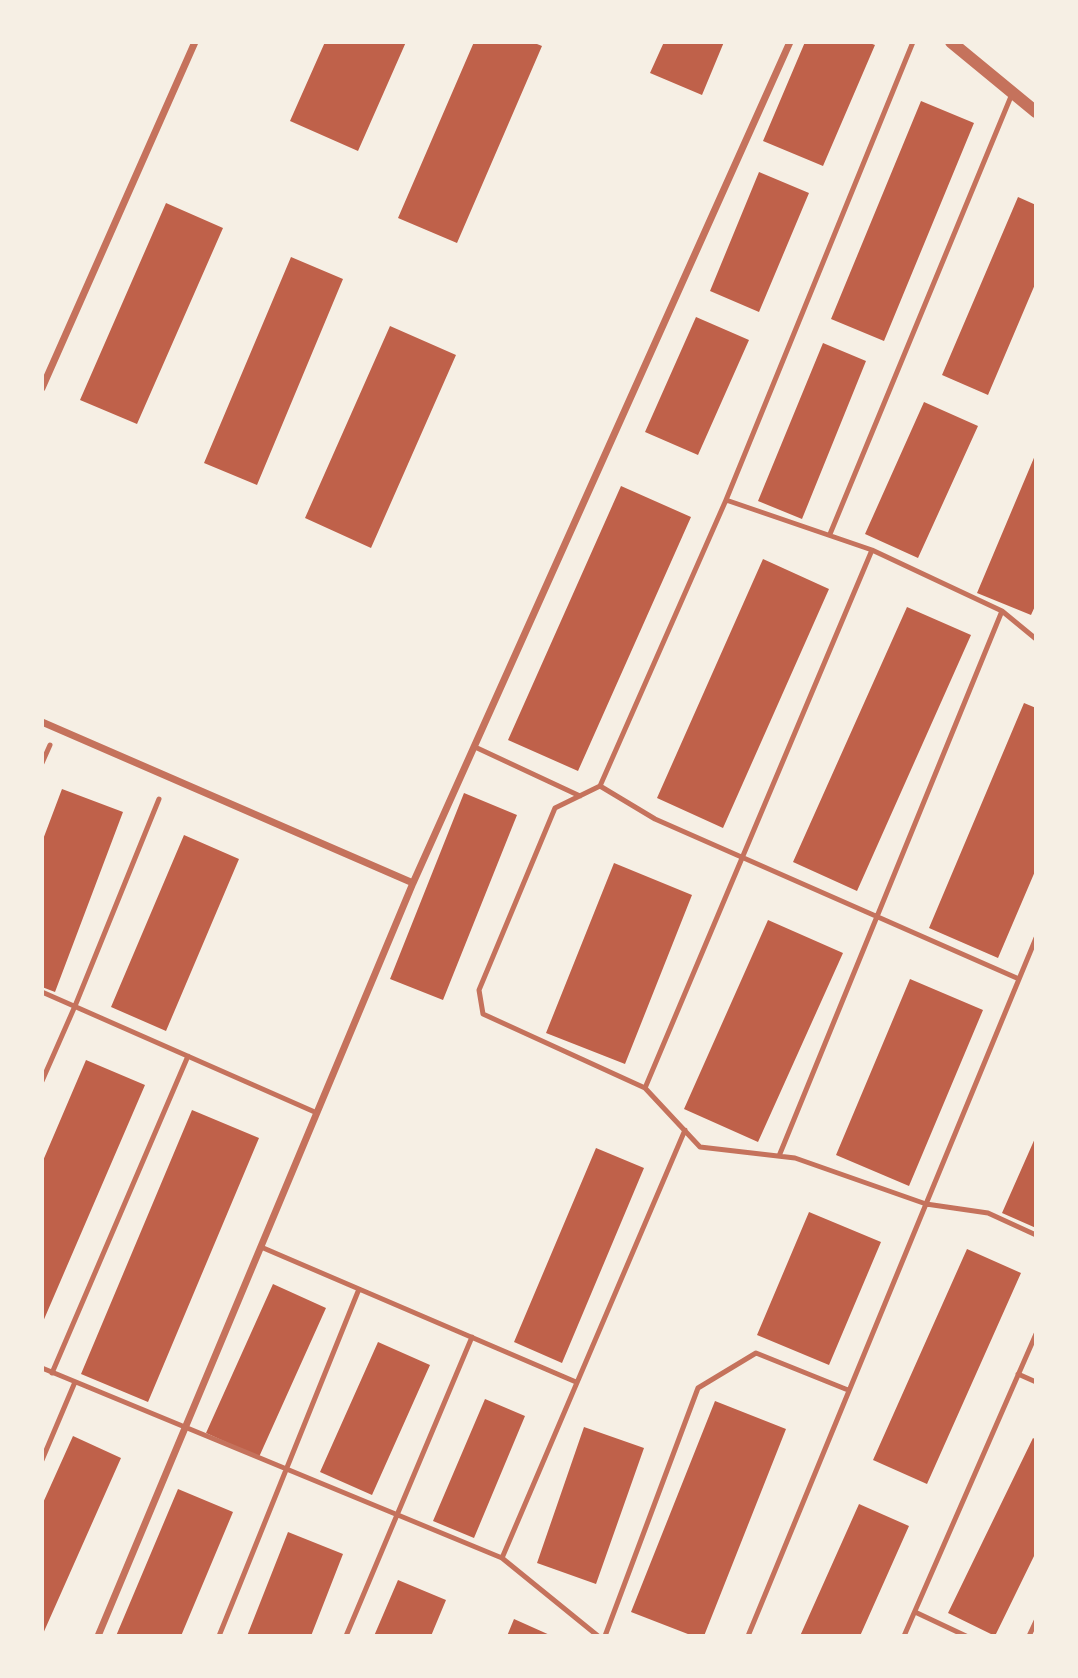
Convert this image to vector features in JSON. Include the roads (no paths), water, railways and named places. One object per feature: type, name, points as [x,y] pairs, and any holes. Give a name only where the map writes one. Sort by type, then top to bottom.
[{"type":"street","points":[[42,388],[195,42]]},
{"type":"street","points":[[98,1636],[413,883],[790,42]]},
{"type":"street","points":[[951,42],[1036,112]]},
{"type":"street","points":[[42,722],[413,883]]},
{"type":"lane","points":[[913,42],[726,500],[600,786],[555,808],[478,990],[484,1014],[645,1088],[700,1147],[795,1157],[926,1204],[988,1213],[1036,1235]]},
{"type":"lane","points":[[830,534],[1013,93]]},
{"type":"lane","points":[[726,500],[873,550],[1002,611],[1036,639]]},
{"type":"lane","points":[[645,1088],[873,550]]},
{"type":"lane","points":[[779,1156],[1002,611]]},
{"type":"lane","points":[[42,763],[50,746]]},
{"type":"lane","points":[[475,747],[580,796]]},
{"type":"lane","points":[[600,786],[655,819],[1019,979]]},
{"type":"lane","points":[[42,1081],[159,799]]},
{"type":"lane","points":[[748,1636],[1036,938]]},
{"type":"lane","points":[[1029,955],[1036,958]]},
{"type":"lane","points":[[42,992],[317,1113]]},
{"type":"lane","points":[[52,1373],[188,1056]]},
{"type":"lane","points":[[502,1558],[685,1130]]},
{"type":"lane","points":[[261,1247],[576,1382]]},
{"type":"lane","points":[[219,1636],[359,1289]]},
{"type":"lane","points":[[904,1636],[1036,1334]]},
{"type":"lane","points":[[346,1636],[472,1337]]},
{"type":"lane","points":[[605,1636],[698,1388],[756,1353],[848,1390]]},
{"type":"lane","points":[[42,1368],[502,1558],[598,1636]]},
{"type":"lane","points":[[1018,1374],[1036,1382]]},
{"type":"lane","points":[[42,1460],[75,1382]]},
{"type":"lane","points":[[915,1612],[966,1636]]},
{"type":"lane","points":[[1029,1636],[1036,1621]]}]
